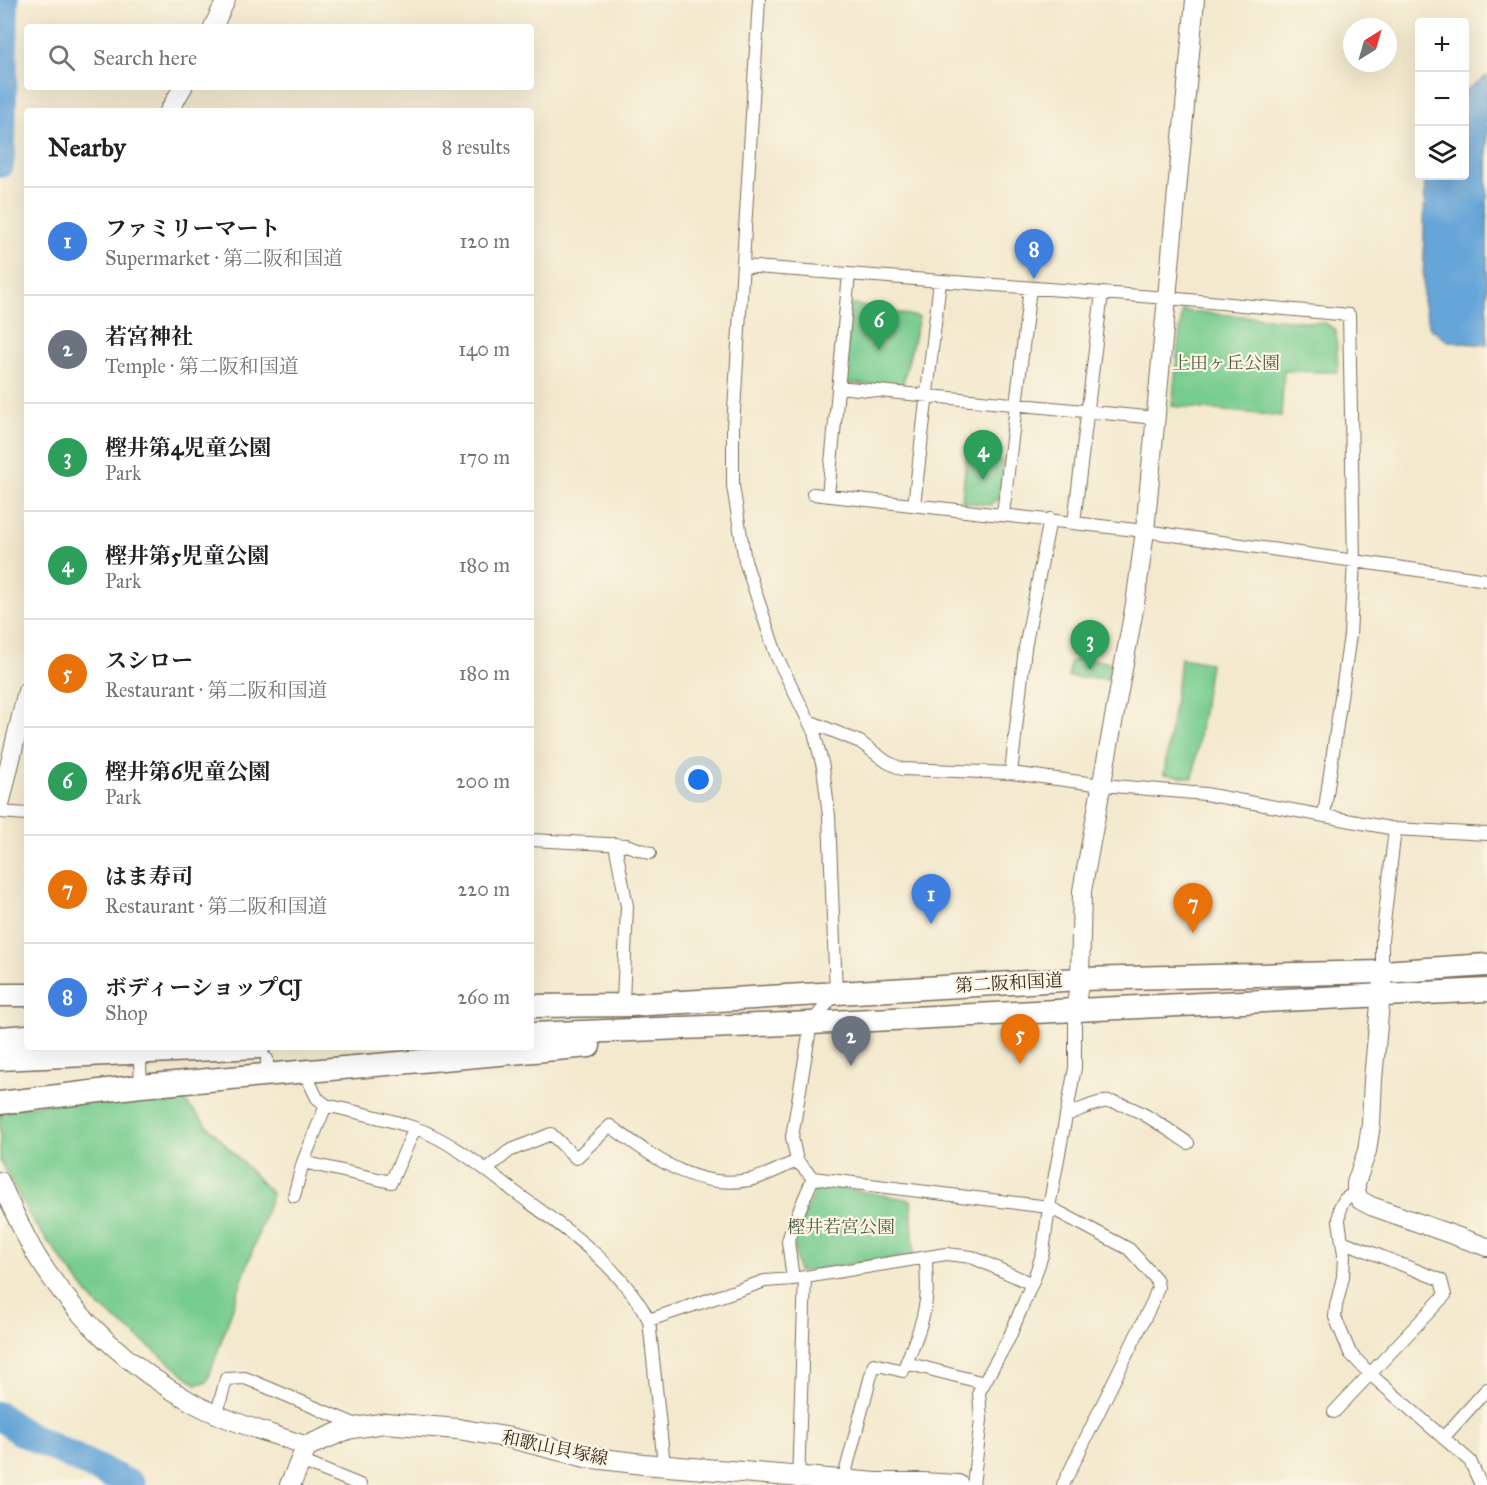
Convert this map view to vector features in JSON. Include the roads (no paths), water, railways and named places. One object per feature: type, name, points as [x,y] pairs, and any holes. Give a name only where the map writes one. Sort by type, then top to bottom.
[{"type":"highway","name":"第二阪和国道","points":[[534,1034],[1075,1010],[1382,983],[1487,965]]},
{"type":"highway","name":"第二阪和国道","points":[[534,1006],[627,1004],[1080,979],[1382,983],[1487,990]]},
{"type":"highway","points":[[534,991],[592,990],[627,1004]]},
{"type":"highway","points":[[0,995],[24,995]]},
{"type":"highway","points":[[83,1050],[264,1060],[304,1071],[608,1044],[660,1028]]},
{"type":"highway","points":[[0,1102],[141,1086],[264,1060]]},
{"type":"main road","name":"和歌山貝塚線","points":[[304,1454],[348,1429],[385,1423],[458,1429],[511,1438],[586,1456],[799,1481],[958,1485]]},
{"type":"main road","points":[[290,1485],[304,1454]]},
{"type":"street","points":[[214,24],[226,0]]},
{"type":"street","points":[[759,0],[733,427],[733,486],[745,561],[777,657],[814,732],[823,767],[829,816],[836,993],[812,1023],[792,1137],[797,1161],[813,1178],[1048,1207],[1129,1249],[1156,1279],[1158,1287],[1153,1301],[1063,1485]]},
{"type":"street","points":[[973,1485],[981,1420],[979,1392],[1009,1338],[1043,1252],[1048,1207],[1075,1068],[1075,1010],[1080,979],[1082,891],[1135,604],[1145,531],[1194,0]]},
{"type":"street","points":[[171,108],[181,90]]},
{"type":"street","points":[[743,266],[1167,298],[1349,315],[1354,561],[1350,635],[1324,815]]},
{"type":"street","points":[[828,496],[849,274]]},
{"type":"street","points":[[914,505],[940,281]]},
{"type":"street","points":[[1003,514],[1030,288]]},
{"type":"street","points":[[1074,522],[1102,293]]},
{"type":"street","points":[[838,387],[1156,418]]},
{"type":"street","points":[[813,494],[1145,531],[1487,580]]},
{"type":"street","points":[[1011,773],[1025,648],[1050,519]]},
{"type":"street","points":[[0,805],[24,704]]},
{"type":"street","points":[[809,721],[860,742],[887,762],[902,769],[1011,773],[1102,785],[1205,794],[1395,829],[1487,834]]},
{"type":"street","points":[[0,812],[24,814]]},
{"type":"street","points":[[1395,829],[1382,940],[1382,983],[1372,1079],[1371,1124],[1366,1152],[1356,1183],[1356,1192],[1360,1200],[1371,1206],[1487,1247]]},
{"type":"street","points":[[534,840],[626,845],[650,853]]},
{"type":"street","points":[[615,844],[627,906],[627,1004]]},
{"type":"street","points":[[140,1063],[141,1086]]},
{"type":"street","points":[[304,1071],[317,1098],[326,1105],[416,1128],[443,1142],[486,1170],[592,1249],[626,1284],[649,1320],[664,1465]]},
{"type":"street","points":[[1066,1114],[1104,1102],[1119,1104],[1144,1115],[1188,1143]]},
{"type":"street","points":[[294,1196],[303,1162],[326,1105]]},
{"type":"street","points":[[486,1170],[509,1151],[551,1134],[576,1158],[610,1126],[664,1164],[696,1178],[724,1182],[751,1179],[797,1161]]},
{"type":"street","points":[[303,1162],[391,1182],[416,1128]]},
{"type":"street","points":[[799,1481],[799,1278],[788,1241],[813,1178]]},
{"type":"street","points":[[0,1181],[36,1254],[61,1292],[110,1344],[153,1377],[196,1404],[304,1454],[360,1485]]},
{"type":"street","points":[[1356,1192],[1345,1199],[1340,1207],[1339,1221],[1344,1255],[1343,1277],[1335,1317],[1350,1353],[1370,1374],[1470,1461],[1481,1485]]},
{"type":"street","points":[[1334,1412],[1445,1295],[1441,1280],[1342,1241]]},
{"type":"street","points":[[649,1320],[765,1281],[799,1278],[946,1254],[972,1257],[1032,1284]]},
{"type":"street","points":[[843,1481],[874,1364],[903,1371],[906,1364],[927,1299],[926,1258]]},
{"type":"street","points":[[906,1364],[984,1383]]},
{"type":"street","points":[[218,1413],[226,1378],[245,1378],[360,1427]]},
{"type":"street","points":[[1443,1438],[1487,1389]]},
{"type":"water","points":[[1487,76],[1487,345],[1450,342],[1430,328],[1423,301],[1425,180],[1469,180],[1469,88]]},
{"type":"waterway","points":[[0,164],[5,0]]},
{"type":"waterway","points":[[0,1416],[19,1431],[132,1485]]},
{"type":"place","name":"ボディーショップCJ","points":[[1034,279]]},
{"type":"place","name":"樫井第6児童公園","points":[[879,350]]},
{"type":"place","name":"樫井第5児童公園","points":[[983,480]]},
{"type":"place","name":"樫井第4児童公園","points":[[1090,670]]},
{"type":"place","name":"ファミリーマート","points":[[931,924]]},
{"type":"place","name":"はま寿司","points":[[1193,933]]},
{"type":"place","name":"スシロー","points":[[1020,1064]]},
{"type":"place","name":"若宮神社","points":[[851,1066]]},
{"type":"park label","name":"上田ヶ丘公園","points":[[1226,363]]},
{"type":"park label","name":"樫井若宮公園","points":[[841,1227]]}]
